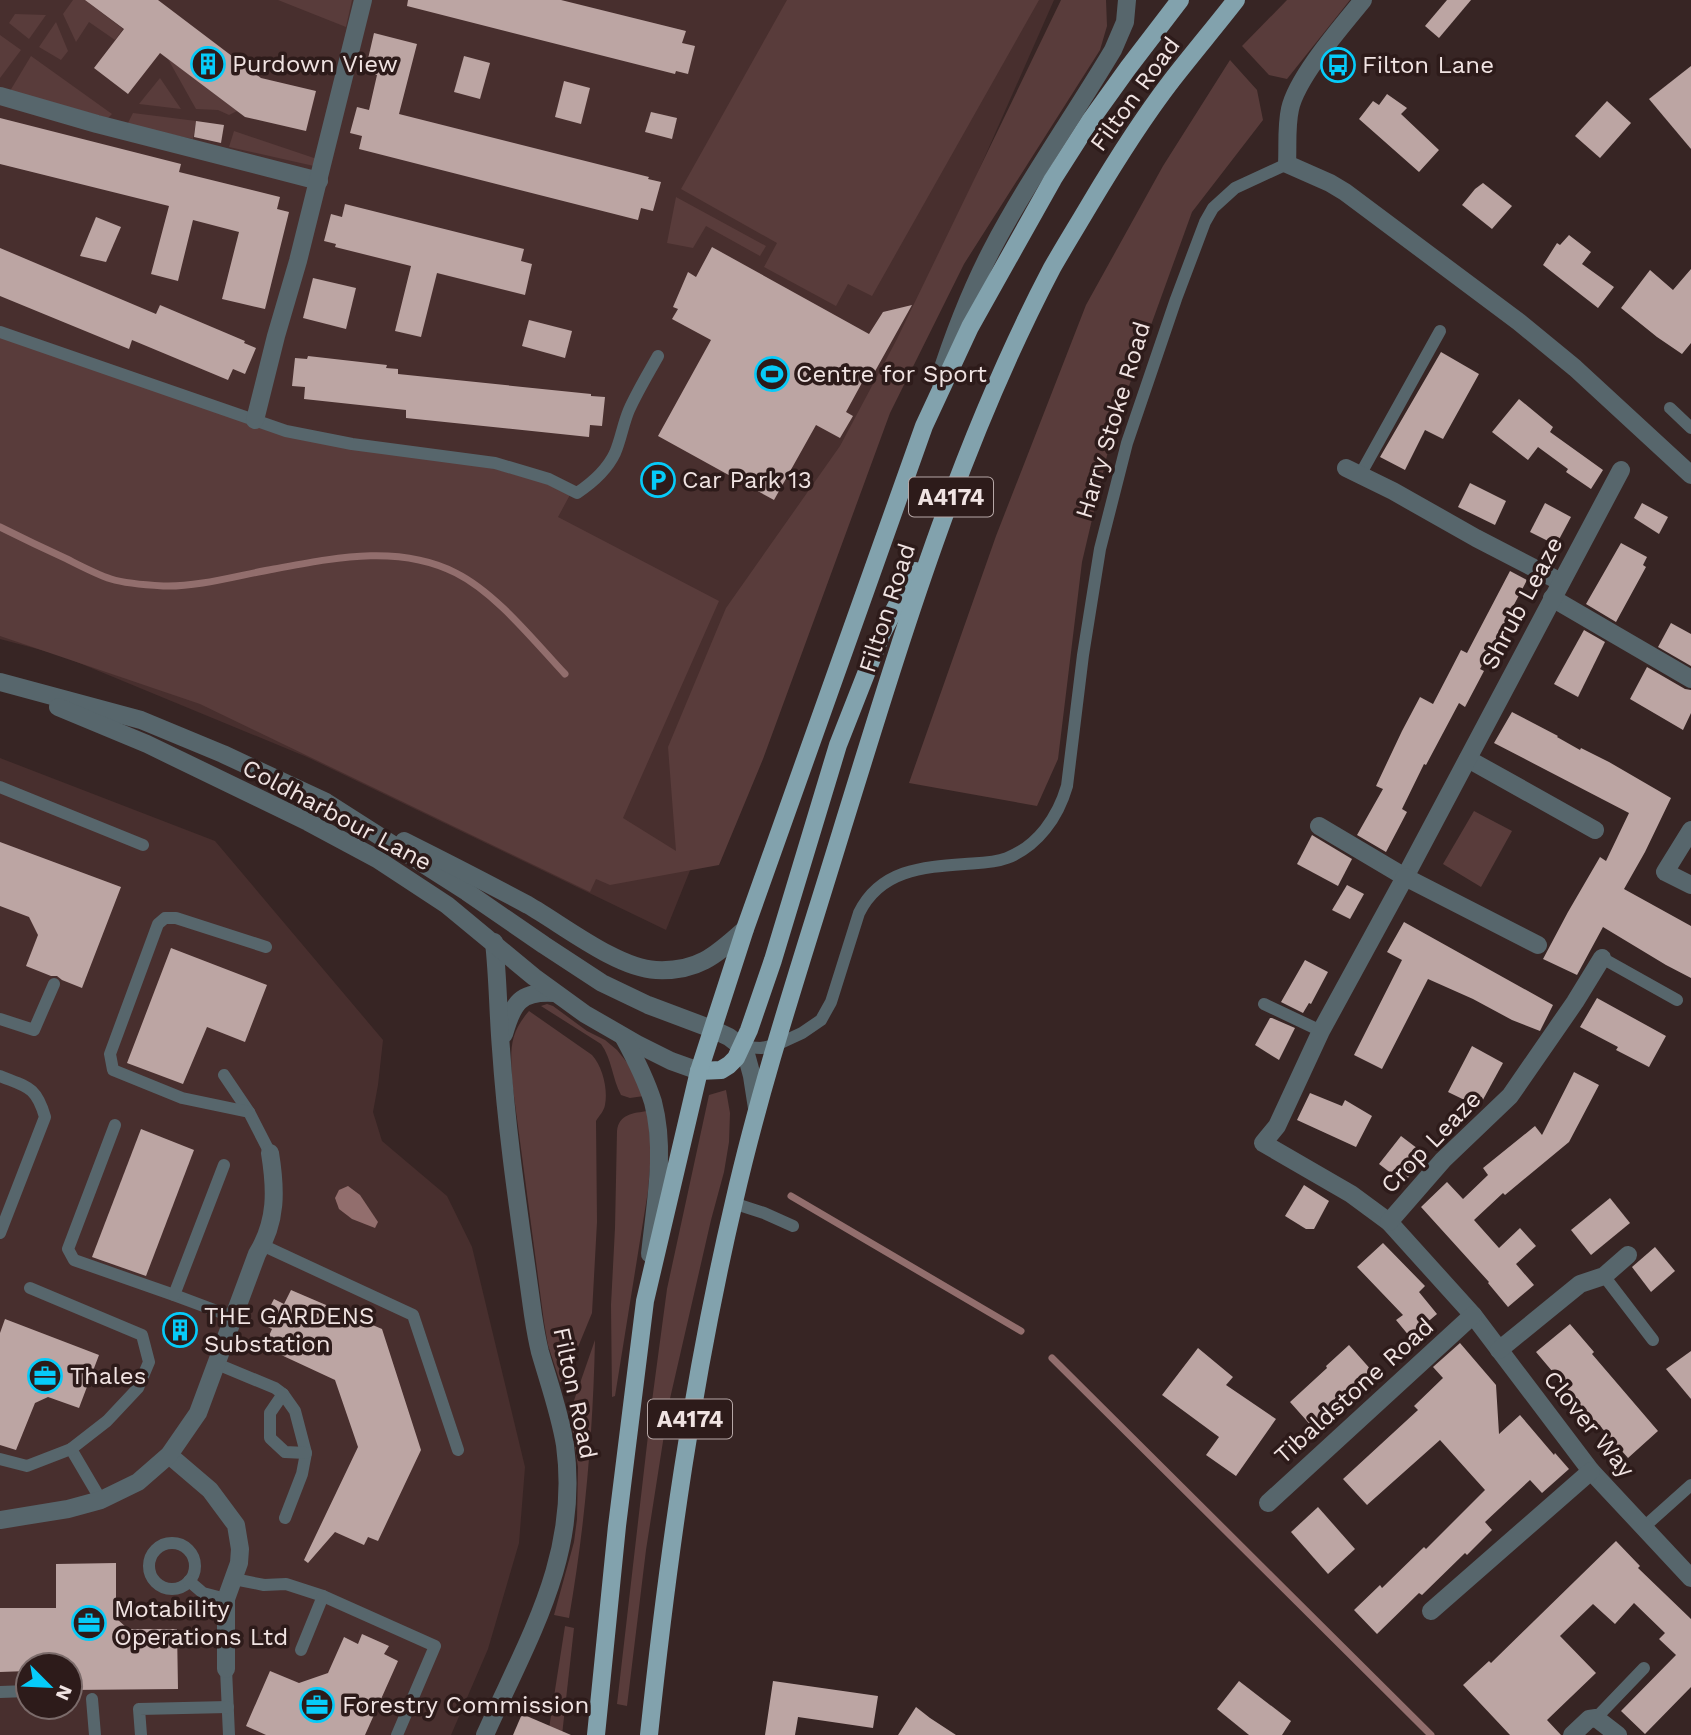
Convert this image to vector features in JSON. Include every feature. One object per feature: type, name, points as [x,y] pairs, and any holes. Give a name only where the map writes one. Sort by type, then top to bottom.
[{"type":"main road","name":"Filton Road","points":[[712,1029],[924,426],[970,327],[1053,178],[1090,121],[1180,0]]},
{"type":"main road","name":"Filton Road","points":[[776,1045],[889,677],[939,528],[1012,349],[1054,264],[1118,158],[1171,81],[1236,0]]},
{"type":"main road","points":[[699,1071],[721,1070],[736,1058],[741,1047],[773,960],[843,733],[881,632],[939,528]]},
{"type":"main road","name":"A4174","points":[[596,1735],[617,1526],[645,1301],[699,1071],[712,1029]]},
{"type":"main road","name":"A4174","points":[[649,1735],[660,1625],[687,1436],[708,1321],[733,1203],[776,1045]]},
{"type":"street","points":[[255,420],[319,181],[363,0]]},
{"type":"street","points":[[924,426],[951,342],[976,283],[1017,206],[1113,50],[1125,22],[1127,0]]},
{"type":"street","points":[[1363,0],[1312,66],[1295,96],[1288,123],[1287,164],[1345,192],[1519,322],[1575,368],[1690,472]]},
{"type":"street","points":[[0,96],[319,181]]},
{"type":"street","name":"Shrub Leaze","points":[[1264,1143],[1277,1126],[1321,1031],[1621,470]]},
{"type":"street","points":[[1353,471],[1476,538],[1691,679]]},
{"type":"street","name":"Coldharbour Lane","points":[[0,683],[141,720],[223,754],[326,802],[602,983],[648,1005],[712,1029],[729,1037],[741,1047]]},
{"type":"street","name":"Coldharbour Lane","points":[[0,683],[146,744],[343,840],[430,893],[554,993],[585,1014],[624,1038],[671,1061],[699,1071]]},
{"type":"street","points":[[1468,758],[1595,830]]},
{"type":"street","points":[[326,802],[531,907],[613,957],[633,965],[653,970],[669,970],[700,964],[723,950],[745,929]]},
{"type":"street","points":[[1319,826],[1405,877],[1538,945]]},
{"type":"street","points":[[1691,830],[1665,872],[1691,885]]},
{"type":"street","name":"Filton Road","points":[[485,1735],[550,1587],[562,1543],[568,1496],[564,1442],[533,1315],[500,1048],[494,942]]},
{"type":"street","name":"Crop Leaze","points":[[1389,1222],[1443,1160],[1510,1096],[1602,958]]},
{"type":"street","name":"Filton Road","points":[[500,1048],[510,1014],[518,1002],[530,994],[554,993]]},
{"type":"street","points":[[624,1038],[638,1065],[656,1117],[659,1155],[645,1301]]},
{"type":"street","points":[[741,1047],[746,1054],[752,1076],[757,1108]]},
{"type":"street","name":"Clover Way","points":[[1264,1143],[1351,1194],[1389,1222],[1473,1315],[1591,1471],[1691,1578]]},
{"type":"street","points":[[0,1520],[68,1509],[101,1500],[138,1482],[169,1455],[198,1413],[273,1214],[270,1153]]},
{"type":"street","points":[[1499,1350],[1580,1284],[1604,1276],[1628,1255]]},
{"type":"street","name":"Tibaldstone Road","points":[[1268,1503],[1473,1315]]},
{"type":"street","points":[[169,1455],[210,1490],[236,1525],[240,1549],[239,1563],[226,1599],[226,1669]]},
{"type":"street","points":[[1431,1611],[1591,1471]]},
{"type":"street","points":[[1572,1735],[1589,1719],[1596,1718],[1618,1735]]},
{"type":"lane","name":"Harry Stoke Road","points":[[741,1047],[761,1048],[776,1045],[805,1032],[821,1020],[827,1011],[859,913],[871,894],[880,886],[919,868],[1006,858],[1033,843],[1057,811],[1067,786],[1086,629],[1102,538],[1127,443],[1176,299],[1205,222],[1213,208],[1235,188],[1287,164]]},
{"type":"lane","points":[[1353,471],[1440,331]]},
{"type":"lane","points":[[0,332],[286,431],[495,463],[549,479],[577,493],[589,485],[615,453],[624,422],[658,356]]},
{"type":"lane","points":[[1670,408],[1691,428]]},
{"type":"lane","points":[[0,787],[143,845]]},
{"type":"lane","points":[[249,1112],[182,1098],[113,1070],[110,1054],[158,924],[165,918],[176,918],[266,947]]},
{"type":"lane","points":[[1602,958],[1677,1000]]},
{"type":"lane","points":[[0,1019],[34,1030],[54,984]]},
{"type":"lane","points":[[1264,1004],[1321,1031]]},
{"type":"lane","points":[[224,1074],[249,1112],[270,1153]]},
{"type":"lane","points":[[0,1076],[30,1088],[40,1100],[45,1117],[0,1233]]},
{"type":"lane","points":[[115,1125],[68,1249],[74,1261],[233,1317]]},
{"type":"lane","points":[[174,1295],[223,1165]]},
{"type":"lane","points":[[733,1203],[793,1226]]},
{"type":"lane","points":[[262,1245],[413,1315],[458,1450]]},
{"type":"lane","points":[[1604,1276],[1653,1340]]},
{"type":"lane","points":[[0,1459],[27,1466],[71,1449],[107,1421],[138,1388],[149,1362],[142,1335],[30,1288]]},
{"type":"lane","points":[[217,1364],[275,1388],[295,1411],[306,1453],[302,1474],[285,1518]]},
{"type":"lane","points":[[283,1394],[270,1413],[270,1438],[285,1452],[306,1453]]},
{"type":"lane","points":[[71,1449],[101,1500]]},
{"type":"lane","points":[[1644,1527],[1691,1485]]},
{"type":"lane","points":[[234,1579],[264,1585],[286,1584],[323,1596],[435,1646],[397,1735]]},
{"type":"lane","points":[[189,1581],[204,1593],[226,1599]]},
{"type":"lane","points":[[301,1650],[323,1596]]},
{"type":"lane","points":[[1596,1718],[1644,1668]]},
{"type":"lane","points":[[226,1669],[229,1735]]},
{"type":"lane","points":[[92,1699],[94,1735]]},
{"type":"lane","points":[[141,1735],[139,1709],[228,1707]]},
{"type":"shaded area","points":[[0,0],[1054,0],[904,340],[666,930],[307,757],[60,655],[0,639]]},
{"type":"shaded area","points":[[73,0],[90,0],[89,3],[123,29],[115,40],[89,22],[76,42],[63,14]]},
{"type":"shaded area","points":[[278,0],[352,0],[346,27]]},
{"type":"shaded area","points":[[787,0],[1039,0],[872,296],[848,284],[836,306],[764,267],[777,243],[681,189]]},
{"type":"shaded area","points":[[1061,0],[1106,0],[1107,26],[1100,50],[964,264],[890,413],[763,759],[719,865],[610,885],[596,879],[590,892],[200,704],[0,636],[0,332],[286,431],[454,457],[572,491],[558,517],[719,601],[623,818],[676,851],[668,747],[726,608],[840,446],[897,339]]},
{"type":"shaded area","points":[[1287,0],[1350,0],[1287,79],[1269,75],[1242,46]]},
{"type":"shaded area","points":[[15,14],[46,15],[29,39],[9,23]]},
{"type":"shaded area","points":[[56,22],[68,51],[61,60],[39,47]]},
{"type":"shaded area","points":[[0,35],[21,50],[0,78]]},
{"type":"shaded area","points":[[31,56],[112,114],[108,118],[10,91]]},
{"type":"shaded area","points":[[168,59],[237,111],[229,115],[218,110],[196,109]]},
{"type":"shaded area","points":[[1230,60],[1257,90],[1263,120],[1192,212],[1113,430],[1082,562],[1058,759],[1037,806],[909,783],[996,536],[1086,305],[1163,166]]},
{"type":"shaded area","points":[[160,78],[181,109],[139,104]]},
{"type":"shaded area","points":[[133,113],[196,121],[193,139],[127,125]]},
{"type":"shaded area","points":[[234,131],[317,159],[314,166],[229,147]]},
{"type":"shaded area","points":[[676,197],[766,246],[760,256],[706,226],[693,248],[667,243]]},
{"type":"shaded area","points":[[0,758],[215,841],[383,1040],[373,1112],[382,1141],[447,1196],[472,1247],[525,1467],[519,1543],[488,1649],[451,1735],[0,1735]]},
{"type":"shaded area","points":[[1474,811],[1512,831],[1481,887],[1443,864]]},
{"type":"shaded area","points":[[547,1004],[617,1050],[629,1065],[644,1096],[630,1098],[621,1095],[608,1056],[601,1044],[541,1006]]},
{"type":"shaded area","points":[[529,1011],[592,1055],[602,1072],[606,1093],[604,1107],[596,1121],[597,1222],[592,1313],[564,1381],[560,1382],[544,1322],[512,1081],[512,1044],[517,1028]]},
{"type":"shaded area","points":[[726,1090],[730,1113],[729,1142],[669,1403],[646,1550],[627,1706],[617,1704],[667,1289],[709,1095]]},
{"type":"shaded area","points":[[648,1111],[651,1155],[648,1191],[615,1396],[612,1397],[611,1305],[617,1131],[624,1118]]},
{"type":"shaded area","points":[[348,1186],[360,1195],[378,1222],[375,1228],[352,1219],[339,1209],[335,1198],[339,1190]]},
{"type":"shaded area","points":[[595,1340],[587,1479],[569,1618],[554,1615],[574,1542],[577,1519],[578,1467],[570,1412]]},
{"type":"shaded area","points":[[565,1626],[574,1628],[562,1735],[548,1735]]},
{"type":"building","name":"Purdown View","points":[[85,0],[158,0],[261,78],[316,91],[306,131],[245,117],[160,53],[128,94],[94,68],[124,29]]},
{"type":"building","points":[[408,0],[561,0],[686,31],[682,43],[695,46],[688,74],[676,71],[675,74],[407,6]]},
{"type":"building","points":[[1447,0],[1471,0],[1439,38],[1425,26]]},
{"type":"building","points":[[374,33],[417,44],[399,114],[649,177],[648,179],[661,182],[653,211],[641,208],[638,220],[359,149],[362,136],[350,133],[357,107],[369,110],[377,75],[365,72]]},
{"type":"building","points":[[464,56],[490,63],[480,99],[454,92]]},
{"type":"building","points":[[1691,66],[1691,149],[1649,99]]},
{"type":"building","points":[[564,81],[590,88],[581,124],[555,117]]},
{"type":"building","points":[[1387,94],[1407,108],[1401,114],[1439,150],[1419,172],[1359,119],[1373,101],[1379,105]]},
{"type":"building","points":[[1607,101],[1631,123],[1600,158],[1575,136]]},
{"type":"building","points":[[651,112],[677,118],[672,139],[645,132]]},
{"type":"building","points":[[0,118],[181,164],[179,172],[280,197],[277,209],[289,212],[265,309],[222,299],[239,232],[193,220],[178,281],[151,274],[169,206],[0,164]]},
{"type":"building","points":[[196,121],[224,125],[221,143],[194,137]]},
{"type":"building","points":[[1483,183],[1512,206],[1492,229],[1462,205]]},
{"type":"building","points":[[345,204],[524,249],[521,261],[532,264],[525,295],[437,273],[421,337],[395,331],[411,266],[335,247],[336,244],[324,241],[331,214],[342,217]]},
{"type":"building","points":[[96,217],[121,227],[106,262],[80,256]]},
{"type":"building","points":[[1569,235],[1591,252],[1582,264],[1614,287],[1598,308],[1543,265],[1557,243],[1560,245]]},
{"type":"building","name":"Centre for Sport","points":[[712,247],[869,334],[883,312],[912,305],[869,382],[864,379],[846,412],[853,416],[840,438],[816,425],[774,500],[658,436],[711,340],[672,319],[678,309],[673,307],[688,272],[696,277]]},
{"type":"building","points":[[0,248],[156,314],[160,305],[245,341],[244,343],[256,348],[245,374],[233,369],[228,380],[132,340],[129,349],[0,296]]},
{"type":"building","points":[[1691,269],[1691,343],[1682,354],[1621,308],[1650,270],[1673,290]]},
{"type":"building","points":[[313,278],[356,288],[346,329],[303,318]]},
{"type":"building","points":[[529,320],[572,331],[565,358],[522,346]]},
{"type":"building","points":[[1441,352],[1479,374],[1443,439],[1425,430],[1405,470],[1380,457]]},
{"type":"building","points":[[308,356],[387,365],[386,368],[398,369],[398,374],[605,397],[602,426],[590,425],[589,437],[406,418],[406,410],[304,399],[305,387],[292,386],[295,358],[307,359]]},
{"type":"building","points":[[1519,399],[1553,427],[1550,432],[1603,470],[1591,489],[1566,472],[1568,469],[1538,447],[1528,460],[1492,432]]},
{"type":"building","points":[[1470,483],[1506,501],[1495,525],[1458,507]]},
{"type":"building","points":[[1545,503],[1571,517],[1556,545],[1530,532]]},
{"type":"building","points":[[1642,503],[1668,517],[1659,534],[1634,518]]},
{"type":"building","points":[[1621,543],[1647,557],[1643,565],[1646,567],[1616,622],[1586,604]]},
{"type":"building","points":[[1510,571],[1527,580],[1480,669],[1484,671],[1465,707],[1459,703],[1426,765],[1424,764],[1402,809],[1407,812],[1386,852],[1357,835],[1383,789],[1376,786],[1420,697],[1433,704],[1461,650],[1467,653]]},
{"type":"building","points":[[1671,623],[1691,634],[1691,666],[1658,647]]},
{"type":"building","points":[[1584,630],[1605,642],[1578,697],[1554,684]]},
{"type":"building","points":[[1647,667],[1691,690],[1691,713],[1683,730],[1630,699]]},
{"type":"building","points":[[1512,712],[1580,750],[1581,748],[1609,762],[1671,798],[1624,889],[1691,926],[1691,978],[1603,927],[1577,975],[1543,959],[1600,857],[1606,861],[1629,813],[1494,743]]},
{"type":"building","points":[[1312,835],[1352,859],[1338,886],[1297,864]]},
{"type":"building","points":[[0,842],[121,887],[82,988],[26,966],[38,935],[29,917],[0,906]]},
{"type":"building","points":[[1347,885],[1364,894],[1350,919],[1332,910]]},
{"type":"building","points":[[1404,922],[1553,1005],[1540,1031],[1428,979],[1382,1069],[1354,1055],[1402,960],[1387,952]]},
{"type":"building","points":[[171,948],[267,985],[245,1042],[207,1027],[183,1084],[127,1063]]},
{"type":"building","points":[[1305,960],[1328,972],[1311,1004],[1309,1003],[1303,1013],[1281,1002]]},
{"type":"building","points":[[1597,998],[1666,1036],[1649,1067],[1580,1027]]},
{"type":"building","points":[[1270,1018],[1295,1028],[1279,1060],[1255,1045]]},
{"type":"building","points":[[1472,1046],[1503,1063],[1479,1107],[1448,1092]]},
{"type":"building","points":[[1574,1072],[1599,1085],[1569,1142],[1505,1195],[1503,1193],[1474,1220],[1499,1248],[1520,1228],[1536,1246],[1516,1264],[1534,1285],[1508,1307],[1421,1207],[1447,1182],[1463,1199],[1488,1175],[1483,1168],[1535,1126],[1542,1135]]},
{"type":"building","points":[[1310,1093],[1342,1106],[1345,1100],[1372,1116],[1356,1147],[1297,1120]]},
{"type":"building","points":[[141,1129],[194,1150],[146,1276],[92,1257]]},
{"type":"building","points":[[1401,1136],[1426,1155],[1404,1183],[1379,1164]]},
{"type":"building","points":[[1304,1185],[1329,1201],[1314,1229],[1306,1229],[1285,1216]]},
{"type":"building","points":[[1610,1198],[1630,1223],[1591,1255],[1571,1230]]},
{"type":"building","points":[[1383,1243],[1425,1286],[1419,1292],[1437,1314],[1410,1337],[1396,1320],[1403,1315],[1357,1267]]},
{"type":"building","points":[[1655,1247],[1675,1271],[1651,1292],[1632,1267]]},
{"type":"building","points":[[291,1290],[382,1329],[421,1450],[378,1541],[368,1537],[364,1545],[335,1532],[308,1563],[304,1560],[358,1447],[335,1380],[264,1347],[272,1329],[261,1324],[274,1299],[284,1304]]},
{"type":"building","name":"Thales","points":[[5,1319],[99,1355],[79,1408],[48,1397],[35,1403],[16,1450],[0,1445],[0,1333]]},
{"type":"building","points":[[1570,1324],[1658,1431],[1628,1458],[1536,1352]]},
{"type":"building","points":[[1460,1343],[1496,1385],[1499,1434],[1520,1415],[1569,1469],[1542,1493],[1530,1480],[1485,1522],[1492,1530],[1422,1595],[1419,1593],[1377,1634],[1354,1610],[1380,1585],[1382,1588],[1424,1547],[1426,1549],[1485,1490],[1440,1440],[1367,1505],[1343,1479],[1418,1410],[1414,1406],[1443,1378],[1433,1367]]},
{"type":"building","points":[[1349,1345],[1373,1372],[1314,1429],[1290,1402]]},
{"type":"building","points":[[1198,1348],[1233,1377],[1226,1385],[1276,1419],[1236,1476],[1206,1455],[1219,1437],[1162,1395]]},
{"type":"building","points":[[1691,1351],[1691,1399],[1666,1369]]},
{"type":"building","points":[[1318,1507],[1355,1549],[1328,1574],[1291,1532]]},
{"type":"building","points":[[1616,1541],[1640,1566],[1638,1568],[1691,1619],[1691,1687],[1645,1734],[1621,1711],[1676,1655],[1659,1639],[1665,1633],[1634,1603],[1615,1624],[1593,1604],[1560,1636],[1596,1673],[1547,1720],[1561,1735],[1510,1735],[1463,1685],[1489,1661],[1491,1663]]},
{"type":"building","name":"Motability Operations Ltd","points":[[116,1563],[116,1618],[128,1629],[177,1629],[178,1689],[84,1690],[84,1651],[14,1651],[14,1672],[0,1672],[0,1608],[56,1608],[56,1564]]},
{"type":"building","name":"Forestry Commission","points":[[362,1634],[389,1646],[384,1654],[398,1661],[365,1735],[266,1735],[246,1726],[270,1671],[299,1683],[328,1673],[344,1637],[358,1644]]},
{"type":"building","points":[[773,1681],[878,1696],[873,1728],[798,1717],[795,1735],[765,1735]]},
{"type":"building","points":[[1239,1681],[1291,1721],[1282,1735],[1249,1735],[1217,1709]]},
{"type":"building","points":[[916,1707],[930,1718],[956,1735],[898,1735]]},
{"type":"building","points":[[522,1714],[571,1735],[513,1735]]},
{"type":"waterway","points":[[0,527],[100,575],[144,585],[191,585],[320,561],[366,556],[389,556],[434,564],[456,573],[486,593],[565,674]]},
{"type":"waterway","points":[[791,1196],[1021,1331]]},
{"type":"waterway","points":[[1052,1358],[1431,1735]]},
{"type":"place","name":"Purdown View","points":[[208,64]]},
{"type":"place","name":"Filton Lane","points":[[1338,65]]},
{"type":"place","name":"Centre for Sport","points":[[772,374]]},
{"type":"place","name":"Car Park 13","points":[[658,480]]},
{"type":"place","name":"THE GARDENS Substation","points":[[180,1330]]},
{"type":"place","name":"Thales","points":[[45,1376]]},
{"type":"place","name":"Motability Operations Ltd","points":[[89,1623]]},
{"type":"place","name":"Forestry Commission","points":[[317,1705]]}]
